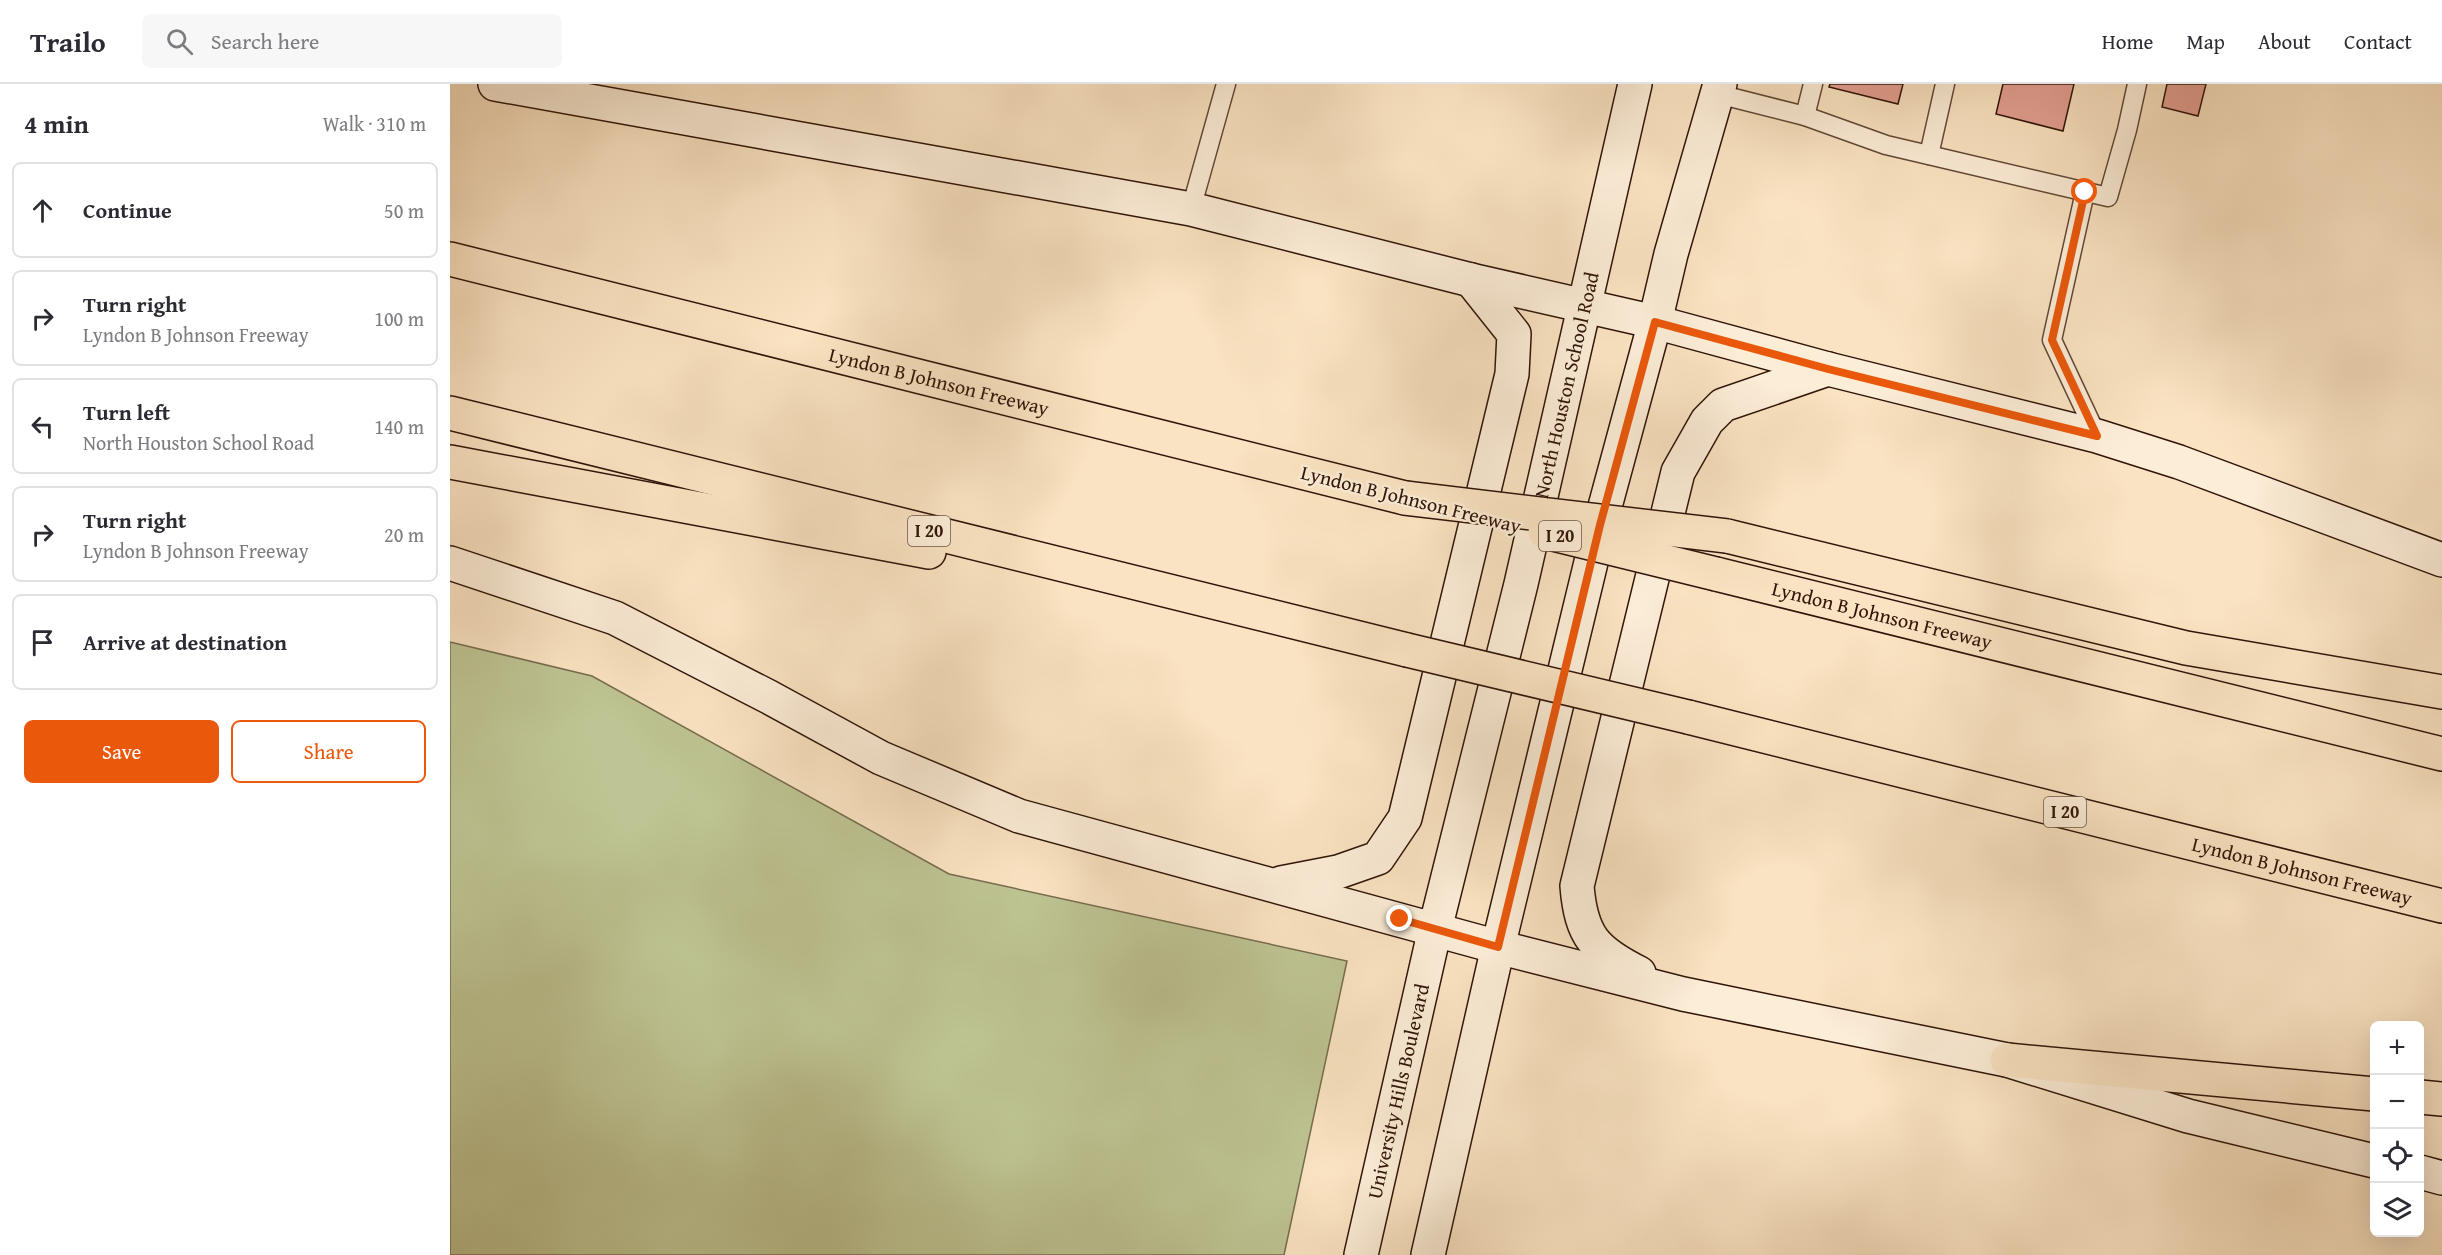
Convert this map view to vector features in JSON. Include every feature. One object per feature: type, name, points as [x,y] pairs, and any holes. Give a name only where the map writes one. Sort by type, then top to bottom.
[{"type":"highway","name":"Lyndon B Johnson Freeway","points":[[450,259],[2442,754]]},
{"type":"highway","name":"Lyndon B Johnson Freeway","points":[[450,413],[1407,650],[1688,717],[2442,906]]},
{"type":"highway","points":[[450,462],[1289,620]]},
{"type":"highway","points":[[1405,498],[1727,536],[2186,648],[2442,692]]},
{"type":"highway","points":[[2007,1060],[2370,1094]]},
{"type":"highway","points":[[2424,1097],[2442,1099]]},
{"type":"main road","points":[[495,84],[1191,209],[1471,280],[1655,322],[1828,369],[2097,436],[2179,462],[2442,560]]},
{"type":"main road","name":"North Houston School Road","points":[[1435,928],[1521,584],[1635,84]]},
{"type":"main road","points":[[1428,1255],[1498,947],[1600,525],[1671,254],[1719,89]]},
{"type":"main road","points":[[1274,885],[1338,872],[1378,858],[1405,818],[1512,374],[1514,334],[1471,280]]},
{"type":"main road","points":[[1683,994],[1612,960],[1591,939],[1579,914],[1577,886],[1678,472],[1707,421],[1723,405],[1828,369]]},
{"type":"main road","points":[[450,563],[615,618],[769,697],[881,758],[1019,816],[1498,947],[1683,994],[2007,1060],[2188,1116],[2370,1160]]},
{"type":"main road","name":"University Hills Boulevard","points":[[1361,1255],[1435,928]]},
{"type":"main road","points":[[2424,1173],[2442,1178]]},
{"type":"lane","points":[[1191,209],[1226,84]]},
{"type":"lane","points":[[1805,116],[1813,84]]},
{"type":"lane","points":[[1929,155],[1945,84]]},
{"type":"lane","points":[[1719,89],[1886,145],[2108,197],[2137,84]]},
{"type":"lane","points":[[2085,192],[2052,340],[2097,436]]},
{"type":"green space","points":[[450,642],[592,676],[949,874],[1347,961],[1284,1255],[450,1255]]},
{"type":"building","points":[[1830,84],[1903,84],[1898,104],[1829,87]]},
{"type":"building","points":[[2003,84],[2074,84],[2063,131],[1996,114]]},
{"type":"building","points":[[2167,84],[2206,84],[2198,116],[2162,107]]},
{"type":"route","points":[[1400,919],[1498,947],[1600,525],[1655,322],[1828,369],[2097,436],[2052,340],[2085,192]]}]
